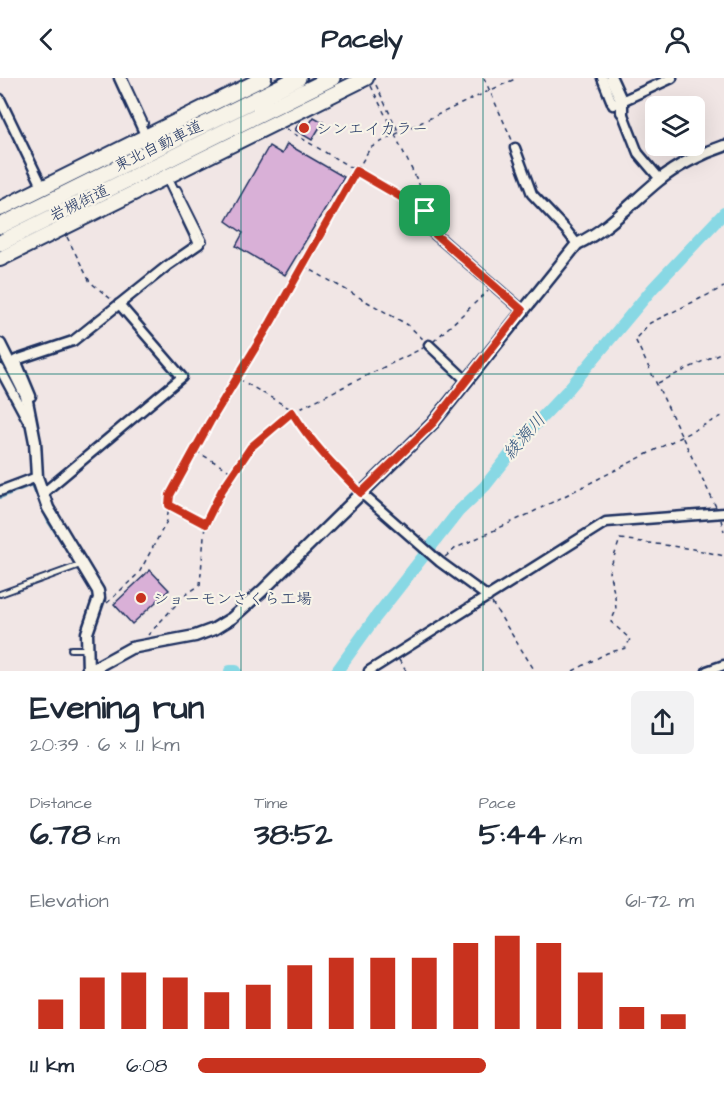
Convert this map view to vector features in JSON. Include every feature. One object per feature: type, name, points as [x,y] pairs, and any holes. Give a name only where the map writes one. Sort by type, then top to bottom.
[{"type":"highway","name":"岩槻街道","points":[[0,209],[43,188],[146,130],[264,78]]},
{"type":"highway","name":"東北自動車道","points":[[0,226],[298,78]]},
{"type":"highway","name":"東北自動車道","points":[[0,243],[332,78]]},
{"type":"highway","name":"岩槻街道","points":[[0,260],[272,124],[370,80]]},
{"type":"street","points":[[118,78],[146,130]]},
{"type":"street","points":[[602,78],[613,105],[622,107],[672,78]]},
{"type":"street","points":[[611,78],[638,153],[660,179]]},
{"type":"street","points":[[0,99],[43,188]]},
{"type":"street","points":[[0,344],[27,400],[33,432],[37,477],[42,494],[48,508],[95,583],[99,598],[87,633],[88,671],[131,648],[195,636],[214,629],[232,618],[433,423],[577,244],[602,231],[660,179],[690,160],[724,146]]},
{"type":"street","points":[[515,148],[532,194],[577,244]]},
{"type":"street","points":[[27,400],[31,396],[16,360],[73,341],[167,266],[200,244],[167,177]]},
{"type":"street","points":[[425,211],[428,228],[522,310]]},
{"type":"street","points":[[42,494],[182,378],[119,304]]},
{"type":"street","points":[[429,345],[467,381]]},
{"type":"street","points":[[0,369],[33,432]]},
{"type":"street","points":[[0,490],[37,477]]},
{"type":"street","points":[[361,493],[440,562],[488,597]]},
{"type":"street","points":[[369,671],[606,522],[722,514]]},
{"type":"street","points":[[707,671],[724,665]]},
{"type":"lane","points":[[124,78],[146,130]]},
{"type":"lane","points":[[178,189],[204,241],[200,244]]},
{"type":"lane","points":[[0,594],[83,564]]},
{"type":"lane","points":[[71,649],[87,649]]},
{"type":"path","points":[[484,78],[509,130],[515,148]]},
{"type":"path","points":[[99,598],[107,604],[139,573],[167,522],[170,495],[370,148],[517,78]]},
{"type":"path","points":[[370,80],[399,133]]},
{"type":"path","points":[[370,80],[420,186],[425,211]]},
{"type":"path","points":[[272,124],[285,129],[425,211]]},
{"type":"path","points":[[62,228],[90,282],[119,304]]},
{"type":"path","points":[[303,266],[408,325],[429,345]]},
{"type":"path","points":[[144,644],[146,637],[185,595],[200,585],[205,524],[222,490],[251,447],[292,412],[429,345],[493,286]]},
{"type":"path","points":[[724,287],[650,323],[635,339],[722,514],[724,531]]},
{"type":"path","points":[[658,383],[724,351]]},
{"type":"path","points":[[238,378],[289,408],[323,456],[361,493]]},
{"type":"path","points":[[440,562],[456,548],[529,514],[724,415]]},
{"type":"path","points":[[195,451],[235,473]]},
{"type":"path","points":[[169,505],[205,524]]},
{"type":"path","points":[[573,671],[607,653],[627,648],[630,639],[611,622],[616,610],[609,572],[620,539],[693,549],[724,556]]},
{"type":"path","points":[[488,597],[534,671]]},
{"type":"path","points":[[395,654],[405,671]]},
{"type":"building","points":[[314,117],[323,122],[312,140],[295,130],[300,121],[308,126]]},
{"type":"building","points":[[287,144],[344,177],[285,275],[236,246],[243,233],[226,221],[269,146],[282,154]]},
{"type":"building","points":[[150,570],[169,590],[132,624],[114,604]]},
{"type":"waterway","name":"綾瀬川","points":[[337,671],[375,618],[458,512],[485,486],[527,433],[566,392],[653,288],[724,213]]},
{"type":"waterway","points":[[0,498],[32,485],[48,522],[77,566]]},
{"type":"waterway","name":"綾瀬川","points":[[230,671],[236,671]]},
{"type":"place","name":"シンエイカラー","points":[[304,128]]},
{"type":"place","name":"ショーモンさくら工場","points":[[141,598]]},
{"type":"route","points":[[356,171],[425,211],[428,228],[522,310],[433,423],[361,493],[323,456],[306,435],[292,412],[251,447],[222,490],[205,524],[169,505],[170,495],[210,422],[271,322],[356,171]]}]
